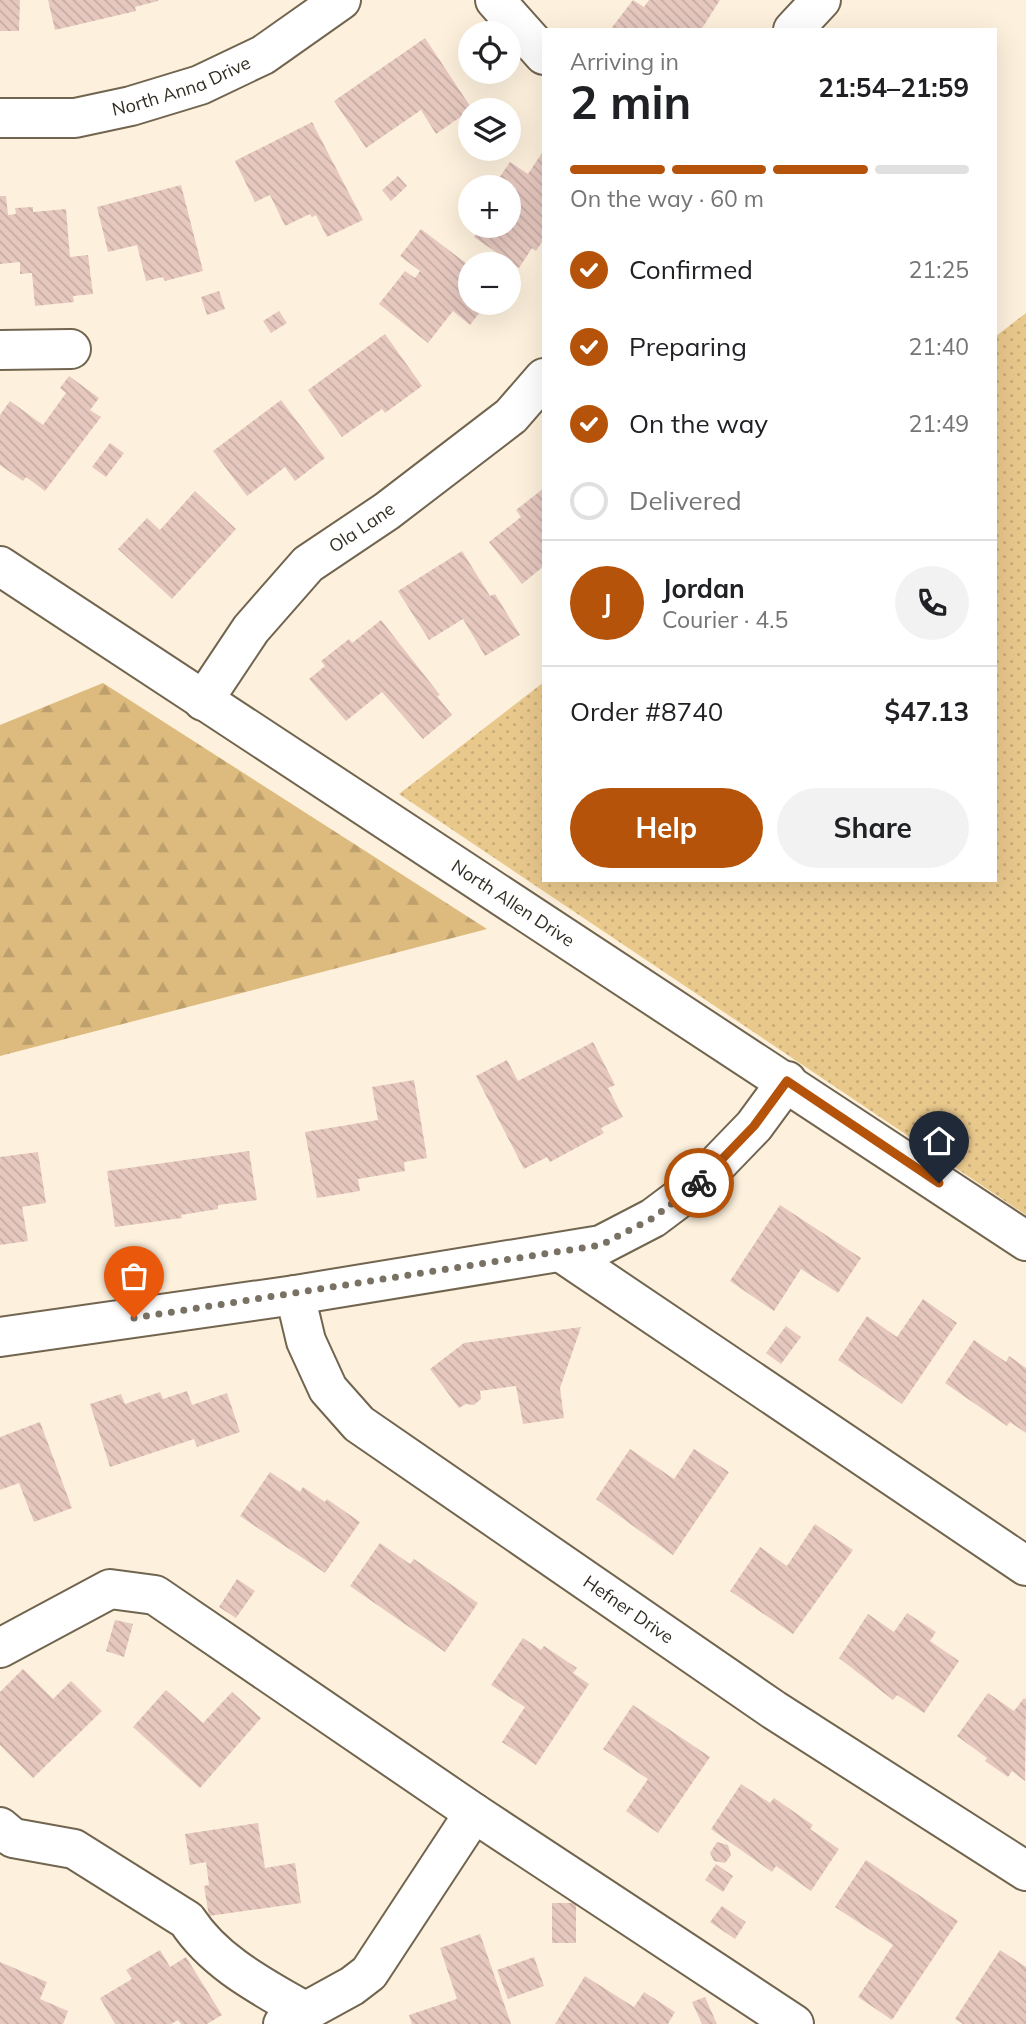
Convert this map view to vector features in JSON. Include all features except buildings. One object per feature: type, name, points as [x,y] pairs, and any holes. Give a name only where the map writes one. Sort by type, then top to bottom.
[{"type":"street","name":"North Anna Drive","points":[[0,118],[75,118],[131,106],[200,85],[263,55],[341,0]]},
{"type":"street","points":[[495,0],[542,53]]},
{"type":"street","points":[[795,28],[821,0]]},
{"type":"street","points":[[0,350],[71,349]]},
{"type":"street","name":"Ola Lane","points":[[203,701],[251,629],[308,564],[387,511],[511,416],[542,380]]},
{"type":"street","name":"North Allen Drive","points":[[0,566],[787,1081],[1026,1241]]},
{"type":"street","points":[[0,1337],[295,1295],[601,1245],[653,1218],[697,1185],[754,1126],[787,1081]]},
{"type":"street","points":[[562,1253],[1026,1566]]},
{"type":"street","name":"Hefner Drive","points":[[295,1295],[306,1341],[328,1389],[359,1424],[774,1710],[1026,1871]]},
{"type":"street","points":[[0,1648],[110,1589],[155,1595],[474,1813],[794,2024]]},
{"type":"street","points":[[0,1827],[13,1838],[74,1849],[187,1920],[197,1935],[294,2018],[369,1973],[474,1813]]},
{"type":"shaded area","points":[[1026,313],[1026,1215],[399,794],[542,684],[542,882],[997,882],[997,335]]},
{"type":"green space","points":[[103,683],[487,929],[0,1056],[0,725]]},
{"type":"way so far","points":[[134,1318],[348,1287],[601,1245],[653,1218],[699,1183]]},
{"type":"route","points":[[699,1183],[754,1126],[787,1081],[939,1183]]}]
